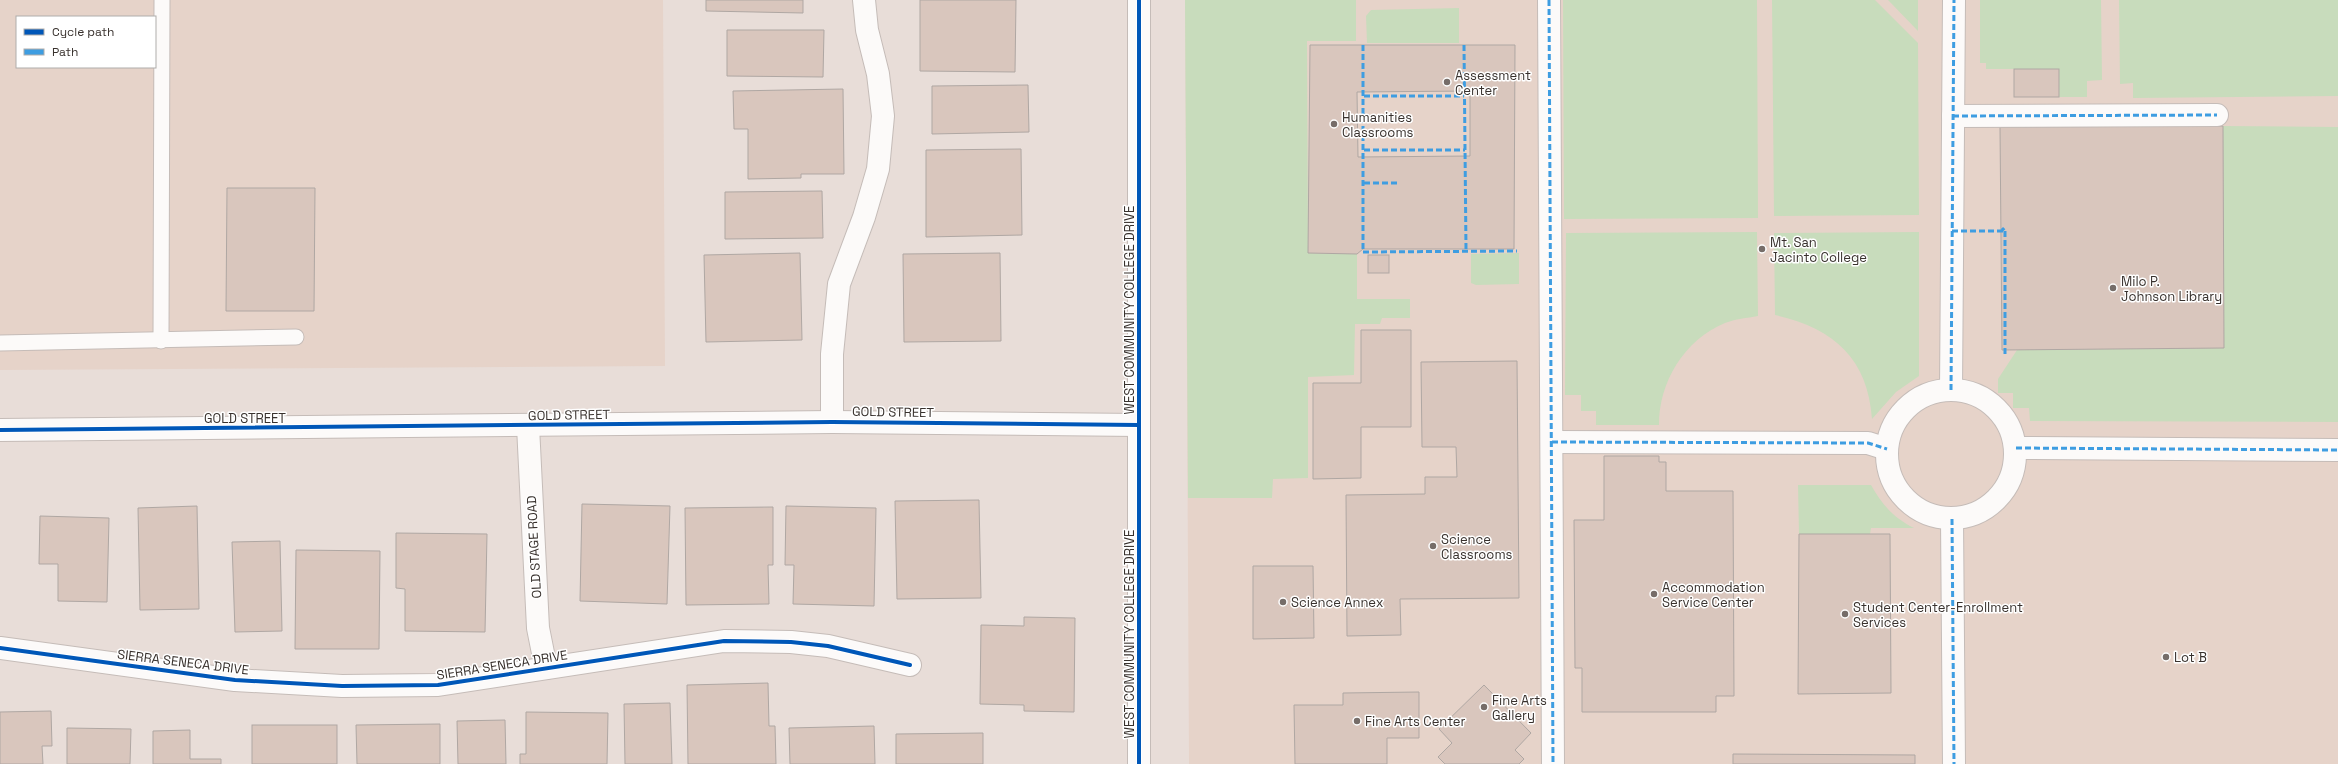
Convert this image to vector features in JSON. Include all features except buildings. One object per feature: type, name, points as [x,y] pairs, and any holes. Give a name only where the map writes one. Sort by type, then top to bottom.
[{"type":"street","points":[[832,422],[832,354],[839,284],[864,216],[878,169],[883,116],[878,74],[867,30],[864,0]]},
{"type":"street","name":"WEST COMMUNITY COLLEGE DRIVE","points":[[1138,0],[1139,764]]},
{"type":"street","points":[[1549,0],[1553,764]]},
{"type":"street","points":[[1951,390],[1954,0]]},
{"type":"street","points":[[1953,116],[2217,115]]},
{"type":"street","points":[[1951,390],[1975,394],[1986,400],[2001,412],[2010,429],[2016,448],[2014,469],[2006,489],[1992,504],[1973,515],[1952,519],[1918,510],[1904,498],[1894,484],[1890,473],[1887,449],[1891,431],[1901,414],[1915,401],[1932,392],[1951,390]]},
{"type":"street","name":"GOLD STREET","points":[[0,430],[832,422],[1138,425]]},
{"type":"street","name":"OLD STAGE ROAD","points":[[528,426],[538,628],[546,668]]},
{"type":"street","points":[[1552,442],[1868,443],[1887,449]]},
{"type":"street","points":[[2016,448],[2338,450]]},
{"type":"street","points":[[1952,519],[1954,764]]},
{"type":"street","name":"SIERRA SENECA DRIVE","points":[[0,648],[235,680],[342,686],[438,686],[499,678],[546,668],[724,641],[791,642],[828,646],[910,665]]},
{"type":"lane","points":[[161,341],[162,0]]},
{"type":"lane","points":[[0,343],[161,341],[296,337]]},
{"type":"shaded area","points":[[0,0],[663,0],[665,366],[0,370]]},
{"type":"shaded area","name":"Mt. San Jacinto College","points":[[1185,0],[2338,0],[2338,764],[1189,764]]},
{"type":"green space","points":[[1185,0],[1356,0],[1356,41],[1307,41],[1308,253],[1357,254],[1357,299],[1410,299],[1410,318],[1382,318],[1380,324],[1355,324],[1354,375],[1308,377],[1308,478],[1273,479],[1272,498],[1188,498]]},
{"type":"green space","points":[[1563,0],[1757,0],[1758,218],[1564,219]]},
{"type":"green space","points":[[1772,0],[1875,0],[1918,43],[1919,215],[1774,216]]},
{"type":"green space","points":[[1888,0],[1918,0],[1918,31]]},
{"type":"green space","points":[[1980,0],[2101,0],[2102,80],[2087,81],[2087,97],[2059,97],[2059,69],[1986,69],[1986,63],[1980,63]]},
{"type":"green space","points":[[2119,0],[2338,0],[2338,96],[2133,98],[2133,83],[2120,84]]},
{"type":"green space","points":[[1459,8],[1459,43],[1367,43],[1366,16],[1371,10]]},
{"type":"green space","points":[[2223,126],[2338,127],[2338,422],[2030,421],[2029,408],[2013,408],[2013,393],[1998,393],[1998,379],[2017,350],[2224,348]]},
{"type":"green space","points":[[1757,232],[1758,316],[1725,323],[1710,330],[1686,351],[1669,378],[1660,409],[1659,425],[1596,425],[1596,411],[1581,411],[1581,395],[1565,395],[1566,233]]},
{"type":"green space","points":[[1919,232],[1919,376],[1896,392],[1872,419],[1869,398],[1863,379],[1855,363],[1844,349],[1814,328],[1775,315],[1774,233]]},
{"type":"green space","points":[[1519,253],[1519,284],[1476,285],[1471,283],[1471,254]]},
{"type":"green space","points":[[1798,485],[1871,485],[1889,510],[1900,520],[1914,528],[1871,528],[1870,534],[1799,534]]},
{"type":"marked path","points":[[1549,0],[1553,764]]},
{"type":"marked path","points":[[1951,390],[1954,0]]},
{"type":"marked path","points":[[1363,45],[1363,249]]},
{"type":"marked path","points":[[1464,45],[1466,249]]},
{"type":"marked path","points":[[1364,96],[1464,96]]},
{"type":"marked path","points":[[1953,116],[2217,115]]},
{"type":"marked path","points":[[1364,150],[1465,150]]},
{"type":"marked path","points":[[1364,183],[1398,183]]},
{"type":"marked path","points":[[1952,231],[2005,231],[2002,228]]},
{"type":"marked path","points":[[2005,231],[2005,354]]},
{"type":"marked path","points":[[1363,252],[1517,251]]},
{"type":"marked path","points":[[1552,442],[1868,443],[1887,449]]},
{"type":"marked path","points":[[2016,448],[2338,450]]},
{"type":"marked path","points":[[1952,519],[1954,764]]},
{"type":"cycle path","points":[[1139,0],[1139,764]]},
{"type":"cycle path","points":[[0,430],[832,422],[1139,425]]},
{"type":"cycle path","points":[[0,648],[235,680],[342,686],[438,685],[724,641],[791,642],[828,646],[910,665]]},
{"type":"place","name":"Assessment Center","points":[[1447,82]]},
{"type":"place","name":"Humanities Classrooms","points":[[1334,124]]},
{"type":"place","name":"Mt. San Jacinto College","points":[[1762,249]]},
{"type":"place","name":"Milo P. Johnson Library","points":[[2113,288]]},
{"type":"place","name":"Science Classrooms","points":[[1433,546]]},
{"type":"place","name":"Accommodation Service Center","points":[[1654,594]]},
{"type":"place","name":"Science Annex","points":[[1283,602]]},
{"type":"place","name":"Student Center-Enrollment Services","points":[[1845,614]]},
{"type":"place","name":"Lot B","points":[[2166,657]]},
{"type":"place","name":"Fine Arts Gallery","points":[[1484,707]]},
{"type":"place","name":"Fine Arts Center","points":[[1357,721]]}]
